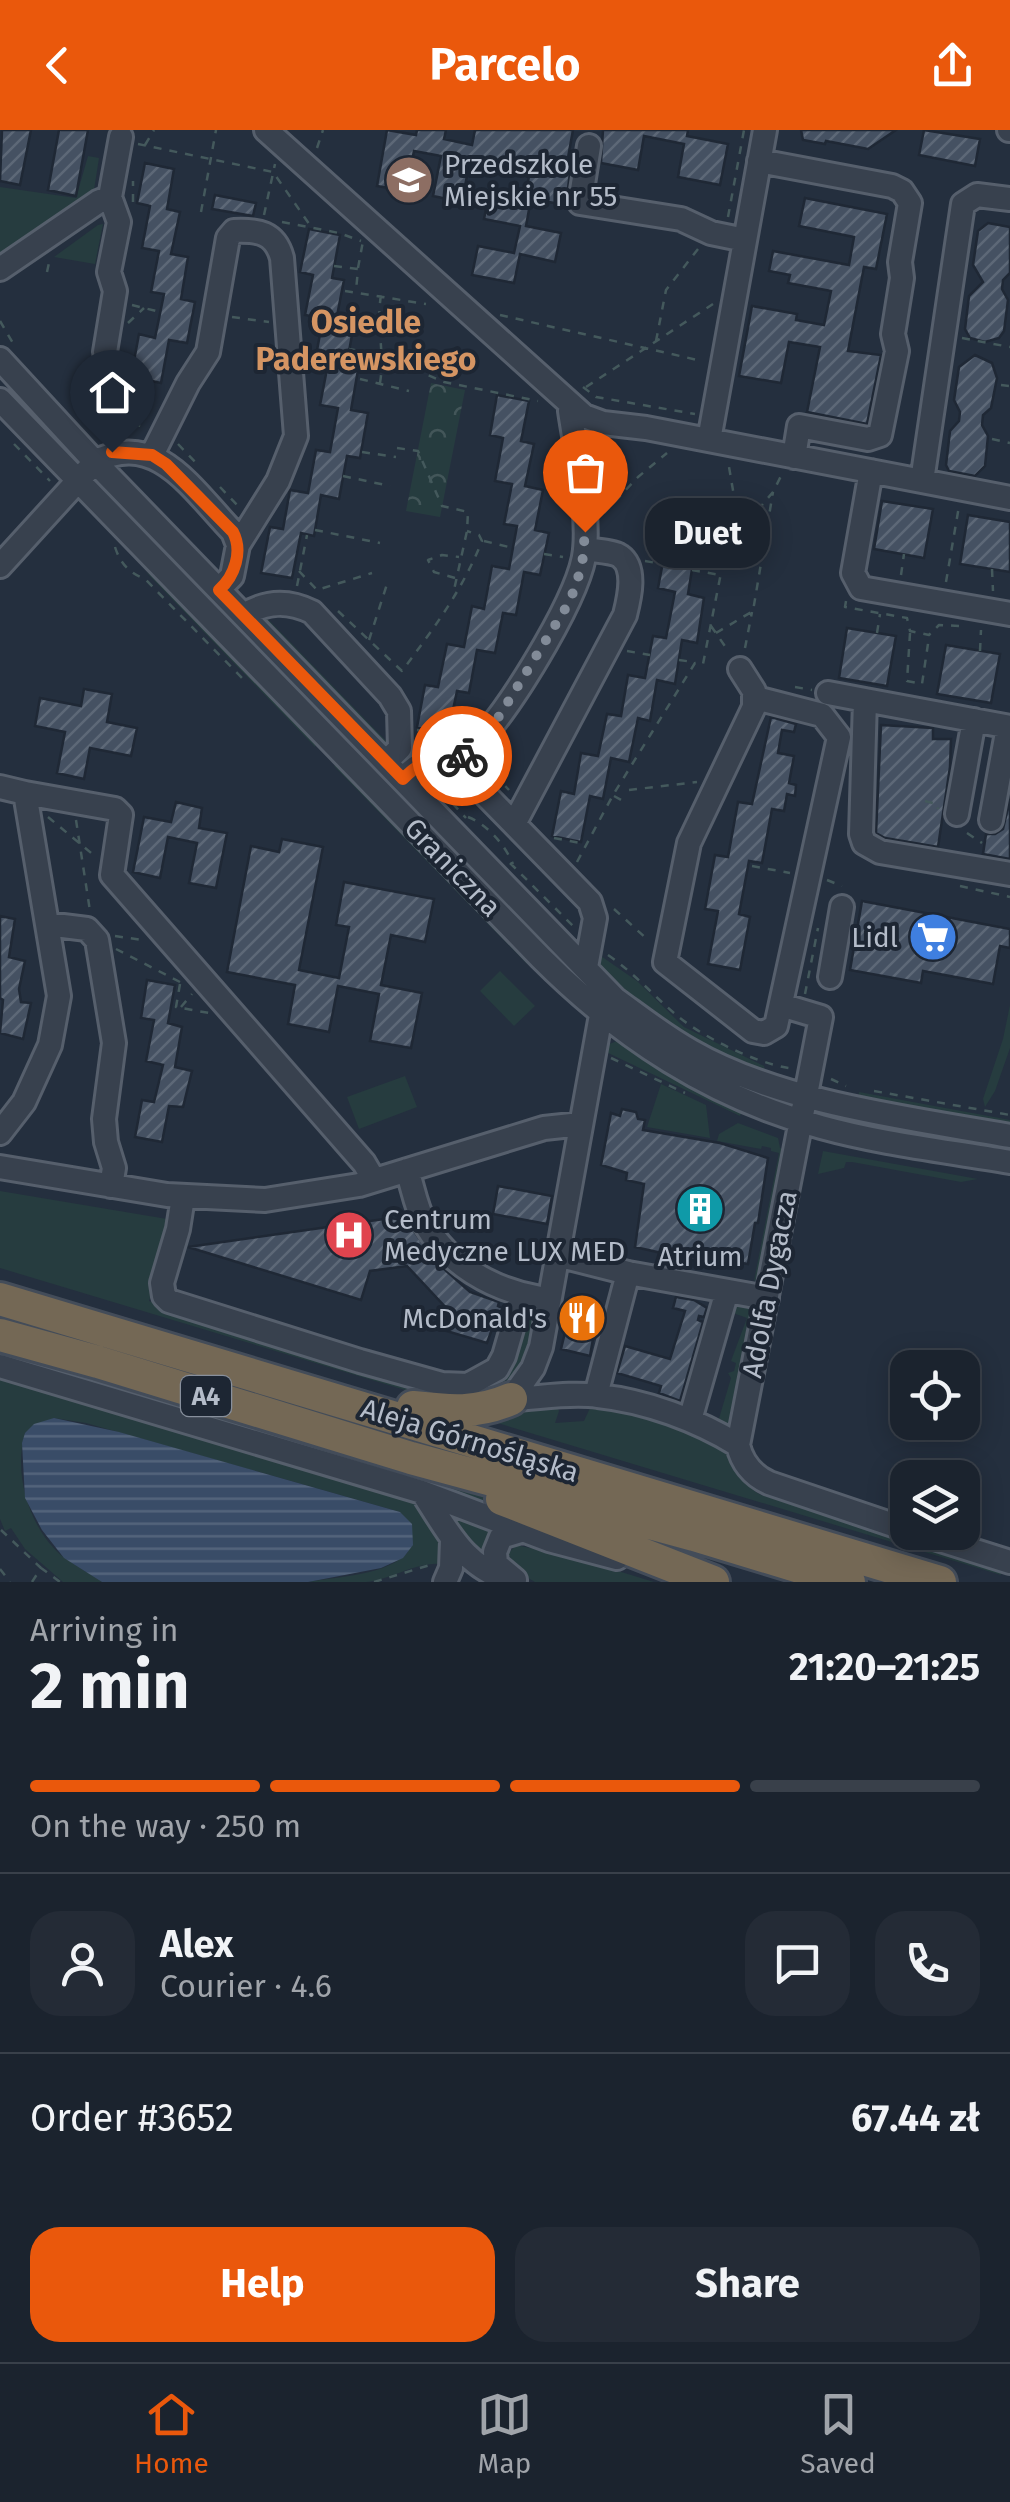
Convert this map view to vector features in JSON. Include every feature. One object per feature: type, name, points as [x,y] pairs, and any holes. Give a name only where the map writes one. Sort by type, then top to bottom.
[{"type":"highway","name":"Aleja Górnośląska","points":[[0,1299],[940,1582]]},
{"type":"highway","name":"Aleja Górnośląska","points":[[0,1335],[411,1458],[694,1535],[849,1582]]},
{"type":"highway","points":[[330,1398],[460,1412],[489,1409],[511,1399]]},
{"type":"highway","points":[[411,1458],[522,1508],[710,1582]]},
{"type":"street","points":[[266,130],[310,162],[573,396],[584,416],[790,461],[870,471],[1010,498]]},
{"type":"street","points":[[718,447],[734,237],[765,130]]},
{"type":"street","points":[[105,352],[115,291],[109,272],[119,222],[110,198],[121,137]]},
{"type":"street","points":[[589,146],[580,203],[680,219],[711,233],[734,237]]},
{"type":"street","points":[[759,161],[892,186],[902,191],[910,203],[893,334],[897,351],[880,435],[868,439],[799,426],[790,461]]},
{"type":"street","points":[[922,481],[963,204],[977,194],[1010,199]]},
{"type":"street","points":[[0,268],[98,202],[110,198]]},
{"type":"street","points":[[152,455],[208,352],[228,238],[234,231],[262,225],[278,245],[296,436],[278,481],[238,545],[232,576],[219,590]]},
{"type":"street","name":"Graniczna","points":[[0,359],[219,590],[402,768],[586,967],[608,1007],[692,1052],[808,1084],[862,1110],[1010,1136]]},
{"type":"street","points":[[452,765],[484,737],[500,715],[570,601],[585,540],[573,396]]},
{"type":"street","name":"Graniczna","points":[[0,400],[608,1007],[695,1078],[801,1121],[839,1132],[1010,1162]]},
{"type":"street","points":[[0,566],[94,462],[112,452],[152,455],[166,464],[233,532],[238,545]]},
{"type":"street","points":[[870,471],[853,574],[861,588],[1010,614]]},
{"type":"street","points":[[514,824],[625,615],[630,591],[628,570],[619,556],[585,540]]},
{"type":"street","points":[[244,615],[260,605],[275,603],[312,612],[390,696],[398,710],[402,768],[437,761],[452,765],[590,902],[596,918],[586,967]]},
{"type":"street","points":[[740,670],[756,698],[822,715],[839,738],[802,1011],[764,1033],[753,1031],[668,968],[666,956],[689,843],[756,698]]},
{"type":"street","points":[[828,693],[1009,727],[991,820]]},
{"type":"street","points":[[865,700],[861,834],[864,842],[880,852],[1010,874]]},
{"type":"street","points":[[948,814],[974,720]]},
{"type":"street","points":[[0,787],[25,796],[115,809],[121,815],[112,874],[364,1163],[374,1180]]},
{"type":"street","points":[[0,1133],[24,1102],[56,1024],[58,996],[25,796]]},
{"type":"street","points":[[830,977],[842,902]]},
{"type":"street","points":[[47,924],[87,929],[97,940],[114,1044],[104,1118],[114,1168],[111,1186]]},
{"type":"street","points":[[511,1399],[533,1368],[541,1347],[581,1124],[608,1007]]},
{"type":"street","name":"Adolfa Dygacza","points":[[738,1445],[808,1084],[802,1011]]},
{"type":"street","points":[[0,1167],[182,1197],[265,1200],[374,1180],[556,1125],[581,1124]]},
{"type":"street","points":[[407,1170],[427,1228],[482,1280],[549,1299]]},
{"type":"street","points":[[182,1197],[178,1230],[162,1283],[164,1296],[169,1300],[442,1384],[468,1385],[497,1369],[522,1294]]},
{"type":"street","points":[[558,1255],[628,1273],[767,1298]]},
{"type":"street","points":[[596,1395],[628,1273]]},
{"type":"street","points":[[690,1420],[727,1291]]},
{"type":"street","points":[[0,1366],[422,1492],[549,1540],[710,1582]]},
{"type":"street","points":[[511,1399],[596,1395],[690,1420],[738,1445],[750,1470],[768,1484],[890,1525]]},
{"type":"street","points":[[422,1492],[452,1541],[486,1578],[516,1582]]},
{"type":"street","points":[[516,1582],[496,1564],[495,1552],[501,1537],[524,1530]]},
{"type":"street","points":[[448,1575],[452,1541]]},
{"type":"street","points":[[971,1550],[1006,1561]]},
{"type":"path","points":[[144,147],[154,130]]},
{"type":"path","points":[[202,212],[216,130]]},
{"type":"path","points":[[310,162],[323,130]]},
{"type":"path","points":[[656,341],[666,290],[704,241],[723,244],[734,237],[744,130]]},
{"type":"path","points":[[121,137],[144,147],[273,172],[312,228]]},
{"type":"path","points":[[276,155],[262,225],[312,228],[362,242],[355,292]]},
{"type":"path","points":[[334,266],[358,269]]},
{"type":"path","points":[[345,290],[426,304]]},
{"type":"path","points":[[380,383],[383,367],[378,315],[382,296]]},
{"type":"path","points":[[573,396],[704,308],[722,301]]},
{"type":"path","points":[[124,303],[160,312]]},
{"type":"path","points":[[120,331],[144,308]]},
{"type":"path","points":[[216,314],[288,325]]},
{"type":"path","points":[[493,314],[712,363]]},
{"type":"path","points":[[349,349],[382,356]]},
{"type":"path","points":[[98,437],[111,360],[105,352]]},
{"type":"path","points":[[383,367],[545,402],[573,396],[596,397],[702,416]]},
{"type":"path","points":[[360,379],[409,390]]},
{"type":"path","points":[[1001,385],[1010,386]]},
{"type":"path","points":[[992,439],[1010,443]]},
{"type":"path","points":[[585,540],[638,477],[678,445]]},
{"type":"path","points":[[679,660],[704,664],[726,548],[734,502],[718,447]]},
{"type":"path","points":[[398,448],[418,451],[442,506],[468,512],[454,593],[402,672]]},
{"type":"path","points":[[362,452],[396,457]]},
{"type":"path","points":[[726,548],[773,492],[790,461]]},
{"type":"path","points":[[343,476],[390,486]]},
{"type":"path","points":[[740,670],[773,492]]},
{"type":"path","points":[[946,584],[960,496]]},
{"type":"path","points":[[315,530],[380,543]]},
{"type":"path","points":[[454,593],[464,585],[482,541],[479,535],[467,531]]},
{"type":"path","points":[[295,597],[301,548],[307,534]]},
{"type":"path","points":[[482,541],[513,548]]},
{"type":"path","points":[[112,544],[118,559],[134,575],[145,579]]},
{"type":"path","points":[[900,577],[904,554]]},
{"type":"path","points":[[456,579],[434,572],[428,560],[460,557]]},
{"type":"path","points":[[992,569],[993,591]]},
{"type":"path","points":[[300,570],[318,590],[372,574]]},
{"type":"path","points":[[692,570],[721,575]]},
{"type":"path","points":[[368,641],[388,580]]},
{"type":"path","points":[[845,607],[907,618],[907,681],[922,684],[929,635],[939,625],[981,628],[980,651]]},
{"type":"path","points":[[716,632],[752,611]]},
{"type":"path","points":[[877,633],[880,613]]},
{"type":"path","points":[[710,624],[740,670]]},
{"type":"path","points":[[910,631],[929,635]]},
{"type":"path","points":[[608,647],[650,655]]},
{"type":"path","points":[[576,863],[695,662]]},
{"type":"path","points":[[402,768],[466,816],[479,821],[507,850],[514,865],[591,943],[636,975],[672,1012],[692,1026],[808,1084],[856,1088]]},
{"type":"path","points":[[629,790],[718,781]]},
{"type":"path","points":[[613,795],[623,801]]},
{"type":"path","points":[[25,796],[112,870]]},
{"type":"path","points":[[925,801],[938,804],[948,814]]},
{"type":"path","points":[[552,838],[586,844]]},
{"type":"path","points":[[828,880],[841,883],[842,902]]},
{"type":"path","points":[[612,906],[666,956]]},
{"type":"path","points":[[802,1011],[820,917]]},
{"type":"path","points":[[97,940],[180,982]]},
{"type":"path","points":[[175,948],[180,982],[176,1007],[217,1014]]},
{"type":"path","points":[[874,1091],[1010,1115]]},
{"type":"path","points":[[0,1529],[60,1582]]},
{"type":"path","points":[[374,1582],[432,1565],[448,1575]]},
{"type":"path","points":[[32,1582],[41,1568]]},
{"type":"path","points":[[0,1569],[10,1582]]},
{"type":"green space","points":[[88,156],[99,158],[94,190],[0,256],[0,187],[76,198]]},
{"type":"green space","points":[[103,224],[95,264],[54,257],[98,225]]},
{"type":"green space","points":[[431,383],[465,390],[440,517],[406,511]]},
{"type":"green space","points":[[107,486],[549,940],[542,946],[100,492]]},
{"type":"green space","points":[[146,572],[170,588],[317,739],[315,747]]},
{"type":"green space","points":[[262,613],[392,747],[388,749],[259,619]]},
{"type":"green space","points":[[339,761],[532,960],[527,964],[334,766]]},
{"type":"green space","points":[[598,954],[637,981],[684,1027],[764,1066],[765,1072],[696,1042],[654,1014],[596,966]]},
{"type":"green space","points":[[500,971],[535,1006],[514,1026],[480,991]]},
{"type":"green space","points":[[1010,1005],[1010,1048],[985,1107],[983,1099]]},
{"type":"green space","points":[[617,1041],[743,1109],[740,1116],[604,1051]]},
{"type":"green space","points":[[405,1076],[417,1107],[359,1129],[347,1097]]},
{"type":"green space","points":[[661,1084],[706,1105],[710,1138],[647,1127]]},
{"type":"green space","points":[[859,1092],[1010,1120],[1010,1128],[858,1101]]},
{"type":"green space","points":[[854,1116],[1010,1145],[1010,1153],[848,1124]]},
{"type":"green space","points":[[738,1123],[778,1138],[780,1148],[786,1150],[761,1276],[754,1281],[779,1153],[762,1146],[761,1149],[717,1141],[719,1134]]},
{"type":"green space","points":[[823,1151],[978,1179],[961,1182],[852,1162],[818,1174]]},
{"type":"green space","points":[[0,1191],[173,1220],[149,1301],[412,1384],[481,1391],[487,1387],[529,1305],[537,1307],[530,1338],[510,1385],[507,1380],[484,1397],[425,1396],[0,1268]]},
{"type":"green space","points":[[731,1303],[746,1303],[753,1313],[733,1425],[729,1428],[718,1422],[731,1378],[728,1373],[734,1371],[736,1363],[731,1361],[747,1318],[733,1313]]},
{"type":"green space","points":[[0,1353],[472,1493],[556,1526],[0,1358]]},
{"type":"green space","points":[[0,1375],[414,1500],[440,1531],[444,1564],[424,1565],[366,1582],[308,1582],[361,1574],[399,1560],[408,1552],[400,1512],[86,1423],[54,1418],[25,1433],[21,1466],[27,1499],[50,1544],[102,1582],[63,1582],[25,1549],[11,1528],[5,1531],[0,1519]]},
{"type":"green space","points":[[610,1405],[716,1439],[747,1483],[761,1495],[890,1534],[890,1541],[491,1421],[502,1412],[557,1406],[555,1423],[584,1421],[590,1408]]},
{"type":"green space","points":[[443,1509],[497,1530],[484,1561]]},
{"type":"green space","points":[[532,1544],[654,1582],[535,1582],[513,1569],[515,1564],[508,1554],[516,1545],[530,1548]]},
{"type":"green space","points":[[918,1550],[941,1550],[1000,1568],[1001,1575]]},
{"type":"water","points":[[54,1418],[119,1432],[400,1512],[412,1524],[413,1545],[403,1558],[381,1568],[308,1582],[102,1582],[64,1558],[42,1530],[25,1498],[25,1433],[34,1424]]},
{"type":"building","points":[[2,130],[31,130],[20,185],[0,181]]},
{"type":"building","points":[[59,130],[88,130],[76,196],[48,190]]},
{"type":"building","points":[[387,130],[416,135],[417,130],[446,130],[444,139],[472,145],[475,130],[573,130],[566,205],[531,199],[526,226],[561,233],[555,262],[520,254],[514,283],[472,275],[478,246],[514,253],[520,226],[484,219],[490,190],[525,197],[530,171],[470,160],[462,202],[433,196],[441,156],[414,151],[406,191],[377,186]]},
{"type":"building","points":[[603,130],[688,130],[687,136],[728,144],[720,185],[678,177],[684,144],[644,136],[638,170],[601,163]]},
{"type":"building","points":[[801,130],[896,130],[868,149],[803,140]]},
{"type":"building","points":[[924,130],[980,139],[975,166],[919,155]]},
{"type":"building","points":[[145,163],[174,169],[167,209],[180,212],[171,254],[188,257],[181,299],[195,302],[187,343],[169,340],[161,383],[147,380],[139,423],[110,417],[118,375],[131,377],[139,334],[155,338],[164,294],[151,292],[159,251],[142,248],[150,206],[137,203]]},
{"type":"building","points":[[215,195],[256,203],[253,216],[212,209]]},
{"type":"building","points":[[805,198],[887,214],[876,269],[864,267],[848,351],[881,355],[867,424],[807,412],[820,347],[789,342],[781,383],[739,376],[752,306],[797,314],[796,320],[824,325],[831,291],[788,283],[790,275],[769,271],[773,251],[849,265],[854,237],[799,226]]},
{"type":"building","points":[[988,223],[1010,227],[1010,273],[1003,280],[1002,289],[1008,300],[1004,331],[999,338],[985,342],[970,338],[965,329],[969,296],[983,282],[973,265],[978,231]]},
{"type":"building","points":[[309,229],[340,235],[332,278],[344,280],[336,321],[354,324],[346,368],[358,370],[351,410],[368,413],[360,458],[347,456],[339,499],[321,495],[314,536],[301,533],[292,578],[261,573],[270,527],[283,529],[290,490],[308,493],[316,450],[330,452],[338,408],[320,405],[328,364],[315,361],[323,318],[305,315],[313,275],[300,272]]},
{"type":"building","points":[[975,355],[992,363],[997,378],[991,408],[983,415],[982,425],[988,436],[985,466],[975,476],[949,471],[946,465],[950,431],[959,421],[960,412],[954,400],[959,367]]},
{"type":"building","points":[[497,395],[529,401],[521,441],[534,444],[525,486],[543,490],[535,530],[549,533],[540,575],[524,572],[516,615],[503,613],[495,653],[477,650],[469,693],[457,691],[448,734],[417,727],[425,685],[438,687],[447,644],[464,647],[472,606],[484,609],[492,566],[509,569],[517,526],[504,524],[512,484],[495,481],[503,438],[490,435]]},
{"type":"building","points":[[882,501],[933,509],[924,558],[874,549]]},
{"type":"building","points":[[687,505],[716,511],[709,554],[695,551],[688,594],[704,598],[697,643],[682,640],[675,684],[657,680],[650,721],[638,718],[629,762],[611,758],[603,799],[590,796],[581,842],[552,836],[561,791],[574,794],[581,753],[598,756],[607,714],[621,716],[628,675],[645,678],[653,636],[666,638],[675,592],[658,588],[666,546],[679,548]]},
{"type":"building","points":[[968,515],[1010,522],[1010,572],[960,564]]},
{"type":"building","points":[[847,628],[896,636],[887,686],[839,678]]},
{"type":"building","points":[[946,645],[1000,654],[991,703],[937,694]]},
{"type":"building","points":[[84,689],[112,694],[107,722],[137,728],[131,756],[90,748],[84,779],[57,773],[65,732],[35,726],[40,698],[81,706]]},
{"type":"building","points":[[771,717],[796,724],[794,732],[782,730],[778,753],[794,756],[789,783],[796,785],[795,796],[787,794],[784,811],[772,809],[762,863],[749,861],[739,914],[750,917],[740,970],[708,964],[718,911],[705,909],[715,855],[728,857],[738,802],[752,804]]},
{"type":"building","points":[[881,725],[933,728],[933,739],[951,739],[938,847],[876,833]]},
{"type":"building","points":[[1010,799],[1010,859],[983,854],[986,834],[1003,829]]},
{"type":"building","points":[[176,802],[202,808],[199,828],[227,833],[216,888],[189,883],[197,843],[168,837],[160,878],[133,872],[144,817],[171,822]]},
{"type":"building","points":[[282,839],[323,847],[299,970],[339,978],[349,927],[336,925],[344,882],[434,899],[425,942],[391,935],[381,985],[422,993],[411,1048],[370,1041],[379,994],[338,986],[329,1032],[288,1024],[295,985],[227,972],[251,846],[279,852]]},
{"type":"building","name":"Lidl","points":[[862,901],[1010,929],[1010,948],[1000,946],[993,984],[923,971],[921,983],[850,970]]},
{"type":"building","points":[[0,916],[15,919],[9,957],[25,961],[19,989],[21,1002],[31,1003],[23,1039],[0,1033]]},
{"type":"building","points":[[147,980],[175,985],[168,1023],[182,1027],[175,1067],[192,1071],[183,1107],[169,1106],[162,1142],[135,1137],[142,1100],[154,1102],[163,1065],[146,1061],[154,1020],[141,1018]]},
{"type":"building","name":"Atrium","points":[[622,1109],[636,1112],[638,1119],[645,1120],[643,1130],[720,1143],[768,1158],[748,1264],[697,1261],[635,1247],[644,1184],[626,1180],[627,1173],[601,1165],[611,1113],[620,1116]]},
{"type":"building","points":[[498,1186],[552,1196],[547,1224],[493,1214]]},
{"type":"building","points":[[391,1218],[407,1221],[435,1261],[470,1292],[499,1302],[502,1308],[496,1330],[492,1329],[487,1343],[443,1330],[450,1312],[407,1266],[370,1271],[361,1300],[188,1247]]},
{"type":"building","points":[[676,1297],[694,1300],[707,1308],[704,1317],[699,1316],[698,1320],[703,1322],[680,1401],[659,1393],[661,1386],[617,1373],[625,1346],[670,1359],[685,1311],[673,1308]]},
{"type":"building","name":"McDonald's","points":[[573,1299],[599,1305],[590,1356],[561,1349]]},
{"type":"way so far","points":[[462,756],[484,737],[500,715],[570,601],[586,549],[585,532]]},
{"type":"place","name":"Przedszkole Miejskie nr 55","points":[[409,180]]},
{"type":"place","name":"Duet","points":[[585,532]]},
{"type":"place","name":"Lidl","points":[[933,937]]},
{"type":"place","name":"Atrium","points":[[700,1209]]},
{"type":"place","name":"Centrum Medyczne LUX MED","points":[[349,1235]]},
{"type":"place","name":"McDonald's","points":[[582,1318]]},
{"type":"district","name":"Osiedle Paderewskiego","points":[[366,340]]},
{"type":"route","points":[[112,452],[152,455],[166,464],[233,532],[238,545],[232,576],[219,590],[403,779],[416,764],[437,761],[452,765],[462,756]]}]
